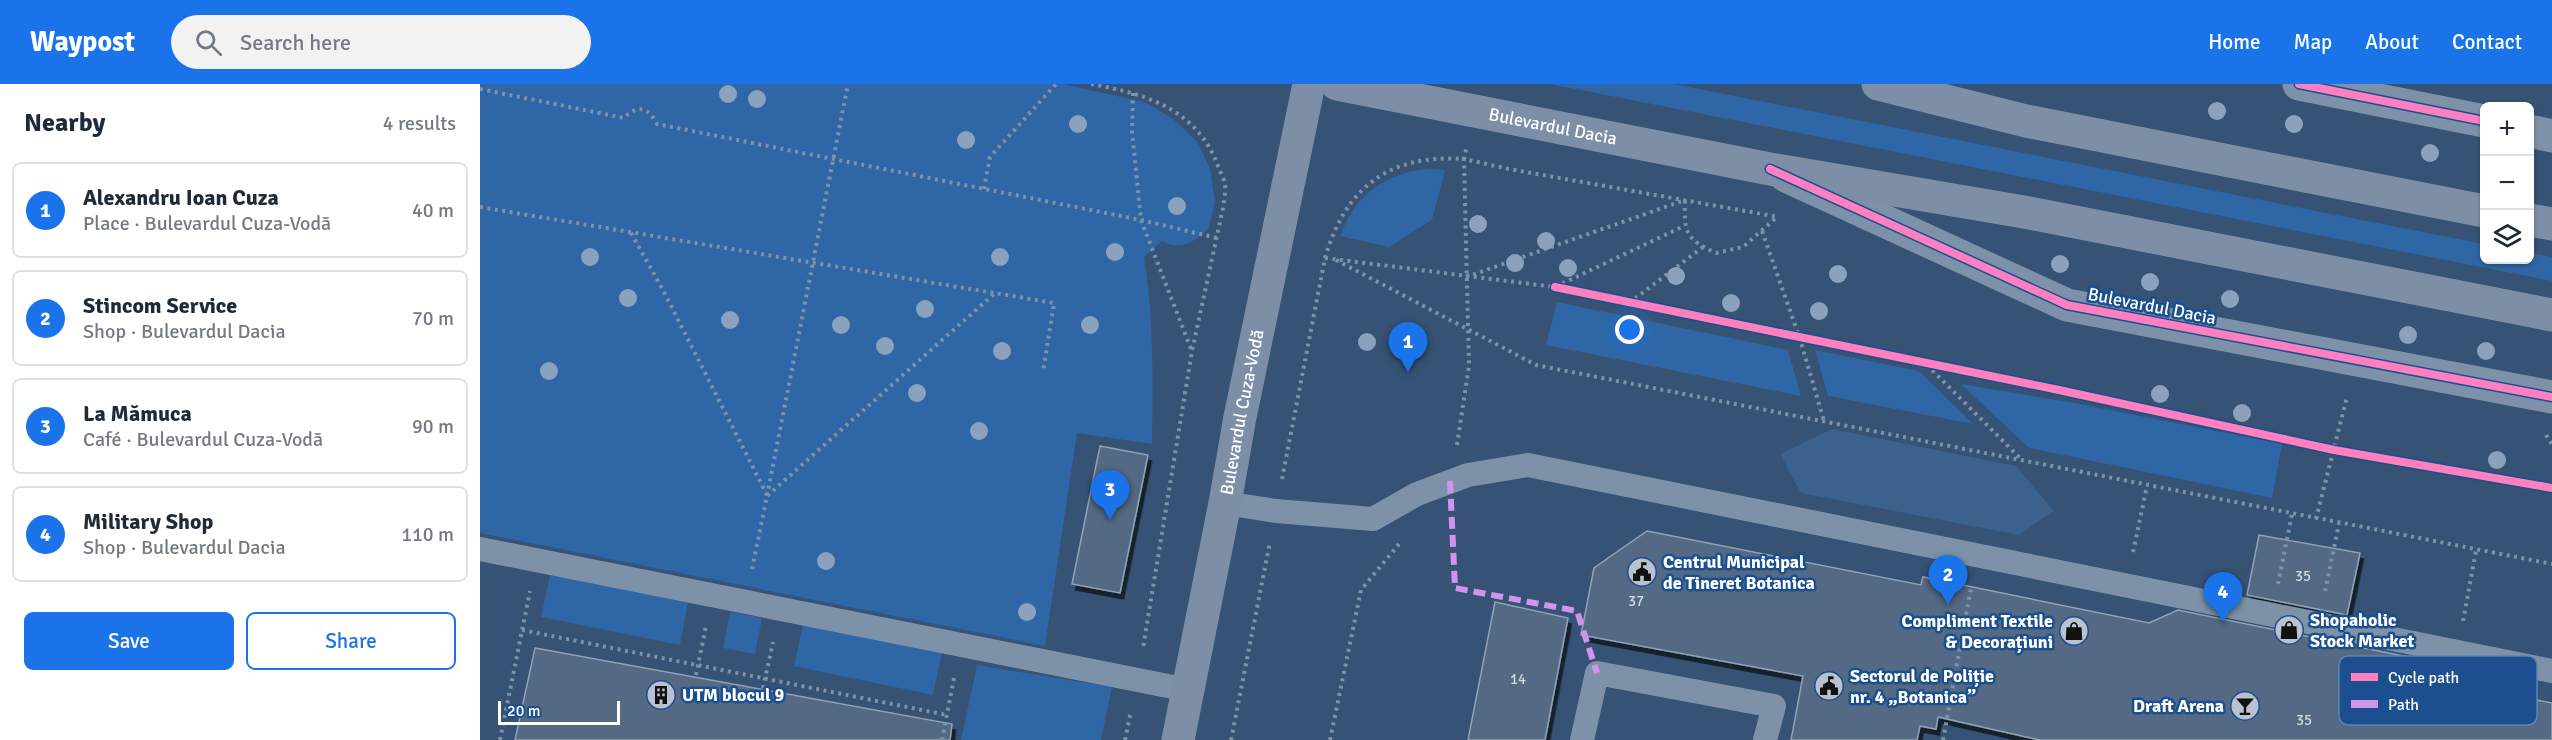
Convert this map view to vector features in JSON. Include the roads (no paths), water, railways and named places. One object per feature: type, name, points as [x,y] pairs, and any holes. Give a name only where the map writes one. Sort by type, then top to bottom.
[{"type":"main road","name":"Bulevardul Cuza-Vodă","points":[[1178,740],[1240,417],[1309,84]]},
{"type":"main road","name":"Bulevardul Dacia","points":[[1337,84],[1770,169],[2024,212],[2552,315]]},
{"type":"main road","points":[[1878,84],[2026,121],[2480,210]]},
{"type":"main road","points":[[2534,221],[2552,224]]},
{"type":"street","points":[[2299,84],[2480,120]]},
{"type":"street","points":[[2534,132],[2552,136]]},
{"type":"street","name":"Bulevardul Dacia","points":[[1770,169],[2067,305],[2552,397]]},
{"type":"lane","points":[[1225,503],[1276,511],[1373,519],[1417,494],[1468,475],[1528,465],[2478,656]]},
{"type":"lane","points":[[480,549],[1188,690]]},
{"type":"lane","points":[[2537,668],[2552,671]]},
{"type":"lane","points":[[1582,740],[1597,673],[1774,706],[1765,740]]},
{"type":"place","name":"Alexandru Ioan Cuza","points":[[1408,372]]},
{"type":"place","name":"La Mămuca","points":[[1110,520]]},
{"type":"place","name":"Centrul Municipal de Tineret Botanica","points":[[1642,572]]},
{"type":"place","name":"Stincom Service","points":[[1948,605]]},
{"type":"place","name":"Military Shop","points":[[2223,622]]},
{"type":"place","name":"Shopaholic Stock Market","points":[[2289,630]]},
{"type":"place","name":"Compliment Textile & Decorațiuni","points":[[2074,631]]},
{"type":"place","name":"Sectorul de Poliție nr. 4 „Botanica”","points":[[1829,686]]},
{"type":"place","name":"UTM blocul 9","points":[[661,695]]},
{"type":"place","name":"Draft Arena","points":[[2245,706]]}]
